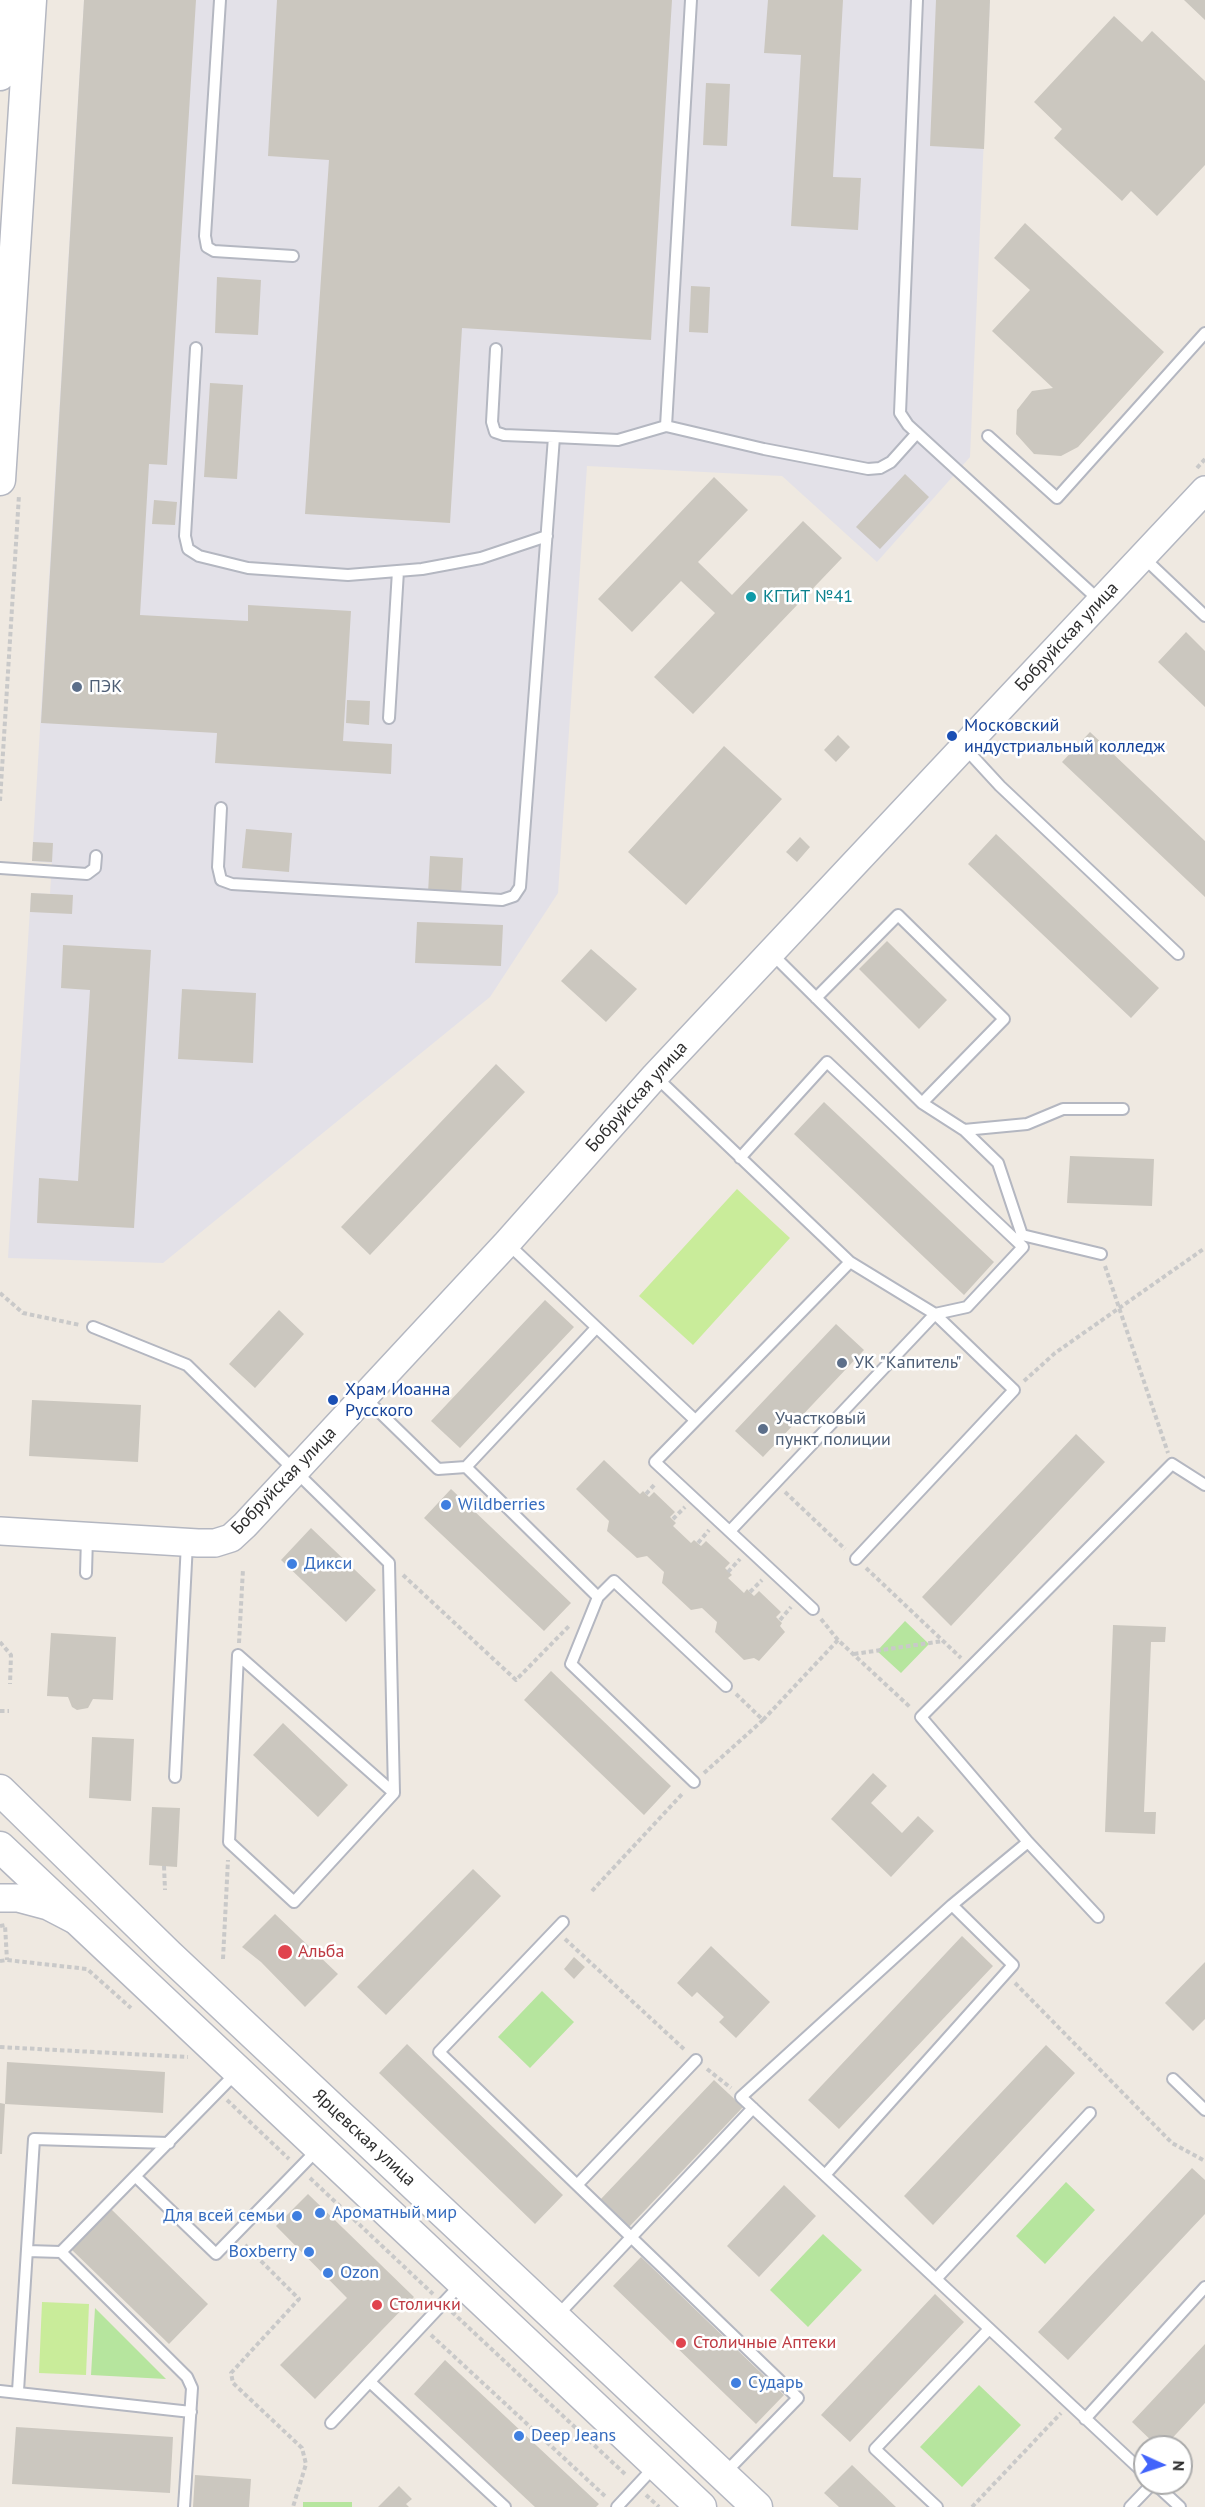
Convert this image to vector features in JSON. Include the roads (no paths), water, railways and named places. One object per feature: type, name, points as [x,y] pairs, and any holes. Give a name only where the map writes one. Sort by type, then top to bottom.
[{"type":"main road","points":[[0,75],[5,0]]},
{"type":"main road","points":[[0,480],[31,0]]},
{"type":"main road","name":"Ярцевская улица","points":[[0,1790],[168,1954],[757,2507]]},
{"type":"main road","name":"Ярцевская улица","points":[[0,1847],[701,2507]]},
{"type":"street","name":"Бобруйская улица","points":[[0,1531],[215,1543],[231,1538],[507,1243],[655,1076],[1205,490]]},
{"type":"street","points":[[0,1898],[18,1898],[48,1906],[76,1920]]},
{"type":"lane","points":[[220,0],[205,236],[207,246],[214,250],[293,256]]},
{"type":"lane","points":[[666,426],[691,0]]},
{"type":"lane","points":[[918,0],[900,413],[916,433],[1101,601]]},
{"type":"lane","points":[[988,436],[1057,498],[1205,333]]},
{"type":"lane","points":[[196,348],[185,536],[188,549],[199,556],[248,568],[348,575],[422,569],[481,558],[547,536]]},
{"type":"lane","points":[[496,349],[492,422],[495,432],[504,435],[618,440],[666,426],[764,449],[868,469],[880,468],[891,462],[916,433]]},
{"type":"lane","points":[[221,808],[218,867],[221,880],[232,884],[502,900],[514,896],[520,887],[554,437]]},
{"type":"lane","points":[[1143,557],[1205,616]]},
{"type":"lane","points":[[389,718],[398,571]]},
{"type":"lane","points":[[965,748],[1000,786],[1178,954]]},
{"type":"lane","points":[[0,868],[87,874],[95,868],[96,856]]},
{"type":"lane","points":[[816,998],[898,915],[963,979],[1004,1020],[922,1103]]},
{"type":"lane","points":[[771,952],[922,1103],[964,1130],[998,1163],[1022,1234],[1101,1254]]},
{"type":"lane","points":[[730,1531],[935,1314],[967,1307],[1023,1248],[827,1062],[740,1158]]},
{"type":"lane","points":[[655,1076],[850,1262],[935,1314],[1014,1390],[855,1559]]},
{"type":"lane","points":[[964,1130],[1027,1124],[1063,1109],[1123,1109]]},
{"type":"lane","points":[[507,1243],[695,1420]]},
{"type":"lane","points":[[813,1609],[655,1462],[850,1262]]},
{"type":"lane","points":[[93,1328],[188,1365],[390,1563],[394,1793],[294,1902],[229,1842],[238,1655],[394,1793]]},
{"type":"lane","points":[[365,1397],[438,1469],[466,1467],[596,1328]]},
{"type":"lane","points":[[1098,1917],[1028,1842],[921,1717],[1172,1464],[1205,1485]]},
{"type":"lane","points":[[466,1467],[598,1597]]},
{"type":"lane","points":[[86,1573],[87,1536]]},
{"type":"lane","points":[[175,1777],[187,1542]]},
{"type":"lane","points":[[694,1782],[571,1664],[598,1597],[614,1581],[726,1686]]},
{"type":"lane","points":[[1028,1842],[952,1905],[741,2097],[1133,2463]]},
{"type":"lane","points":[[825,2175],[1013,1965],[952,1905]]},
{"type":"lane","points":[[559,1926],[439,2052],[632,2235],[798,2398],[723,2475]]},
{"type":"lane","points":[[578,2184],[696,2060]]},
{"type":"lane","points":[[61,2252],[237,2071]]},
{"type":"lane","points":[[1173,2079],[1205,2110]]},
{"type":"lane","points":[[555,2318],[753,2108]]},
{"type":"lane","points":[[936,2279],[1090,2114]]},
{"type":"lane","points":[[18,2391],[34,2139],[168,2143]]},
{"type":"lane","points":[[136,2177],[216,2254],[319,2148]]},
{"type":"lane","points":[[27,2251],[61,2252],[187,2377],[192,2388],[184,2507]]},
{"type":"lane","points":[[331,2423],[462,2282]]},
{"type":"lane","points":[[1085,2419],[1205,2287]]},
{"type":"lane","points":[[937,2507],[875,2449],[989,2329]]},
{"type":"lane","points":[[370,2382],[505,2507]]},
{"type":"lane","points":[[0,2391],[18,2391],[191,2412]]},
{"type":"lane","points":[[617,2507],[656,2465]]},
{"type":"lane","points":[[1130,2507],[1142,2495]]},
{"type":"lane","points":[[1167,2495],[1180,2507]]},
{"type":"place","name":"КГТиТ №41","points":[[751,597]]},
{"type":"place","name":"ПЭК","points":[[77,687]]},
{"type":"place","name":"Московский индустриальный колледж","points":[[952,736]]},
{"type":"place","name":"УК \"Капитель\"","points":[[842,1363]]},
{"type":"place","name":"Храм Иоанна Русского","points":[[333,1400]]},
{"type":"place","name":"Участковый пункт полиции","points":[[763,1429]]},
{"type":"place","name":"Wildberries","points":[[446,1505]]},
{"type":"place","name":"Дикси","points":[[292,1564]]},
{"type":"place","name":"Альба","points":[[285,1952]]},
{"type":"place","name":"Ароматный мир","points":[[320,2213]]},
{"type":"place","name":"Для всей семьи","points":[[297,2216]]},
{"type":"place","name":"Boxberry","points":[[309,2252]]},
{"type":"place","name":"Ozon","points":[[328,2273]]},
{"type":"place","name":"Столички","points":[[377,2305]]},
{"type":"place","name":"Столичные Аптеки","points":[[681,2343]]},
{"type":"place","name":"Сударь","points":[[736,2383]]},
{"type":"place","name":"Deep Jeans","points":[[519,2436]]}]
